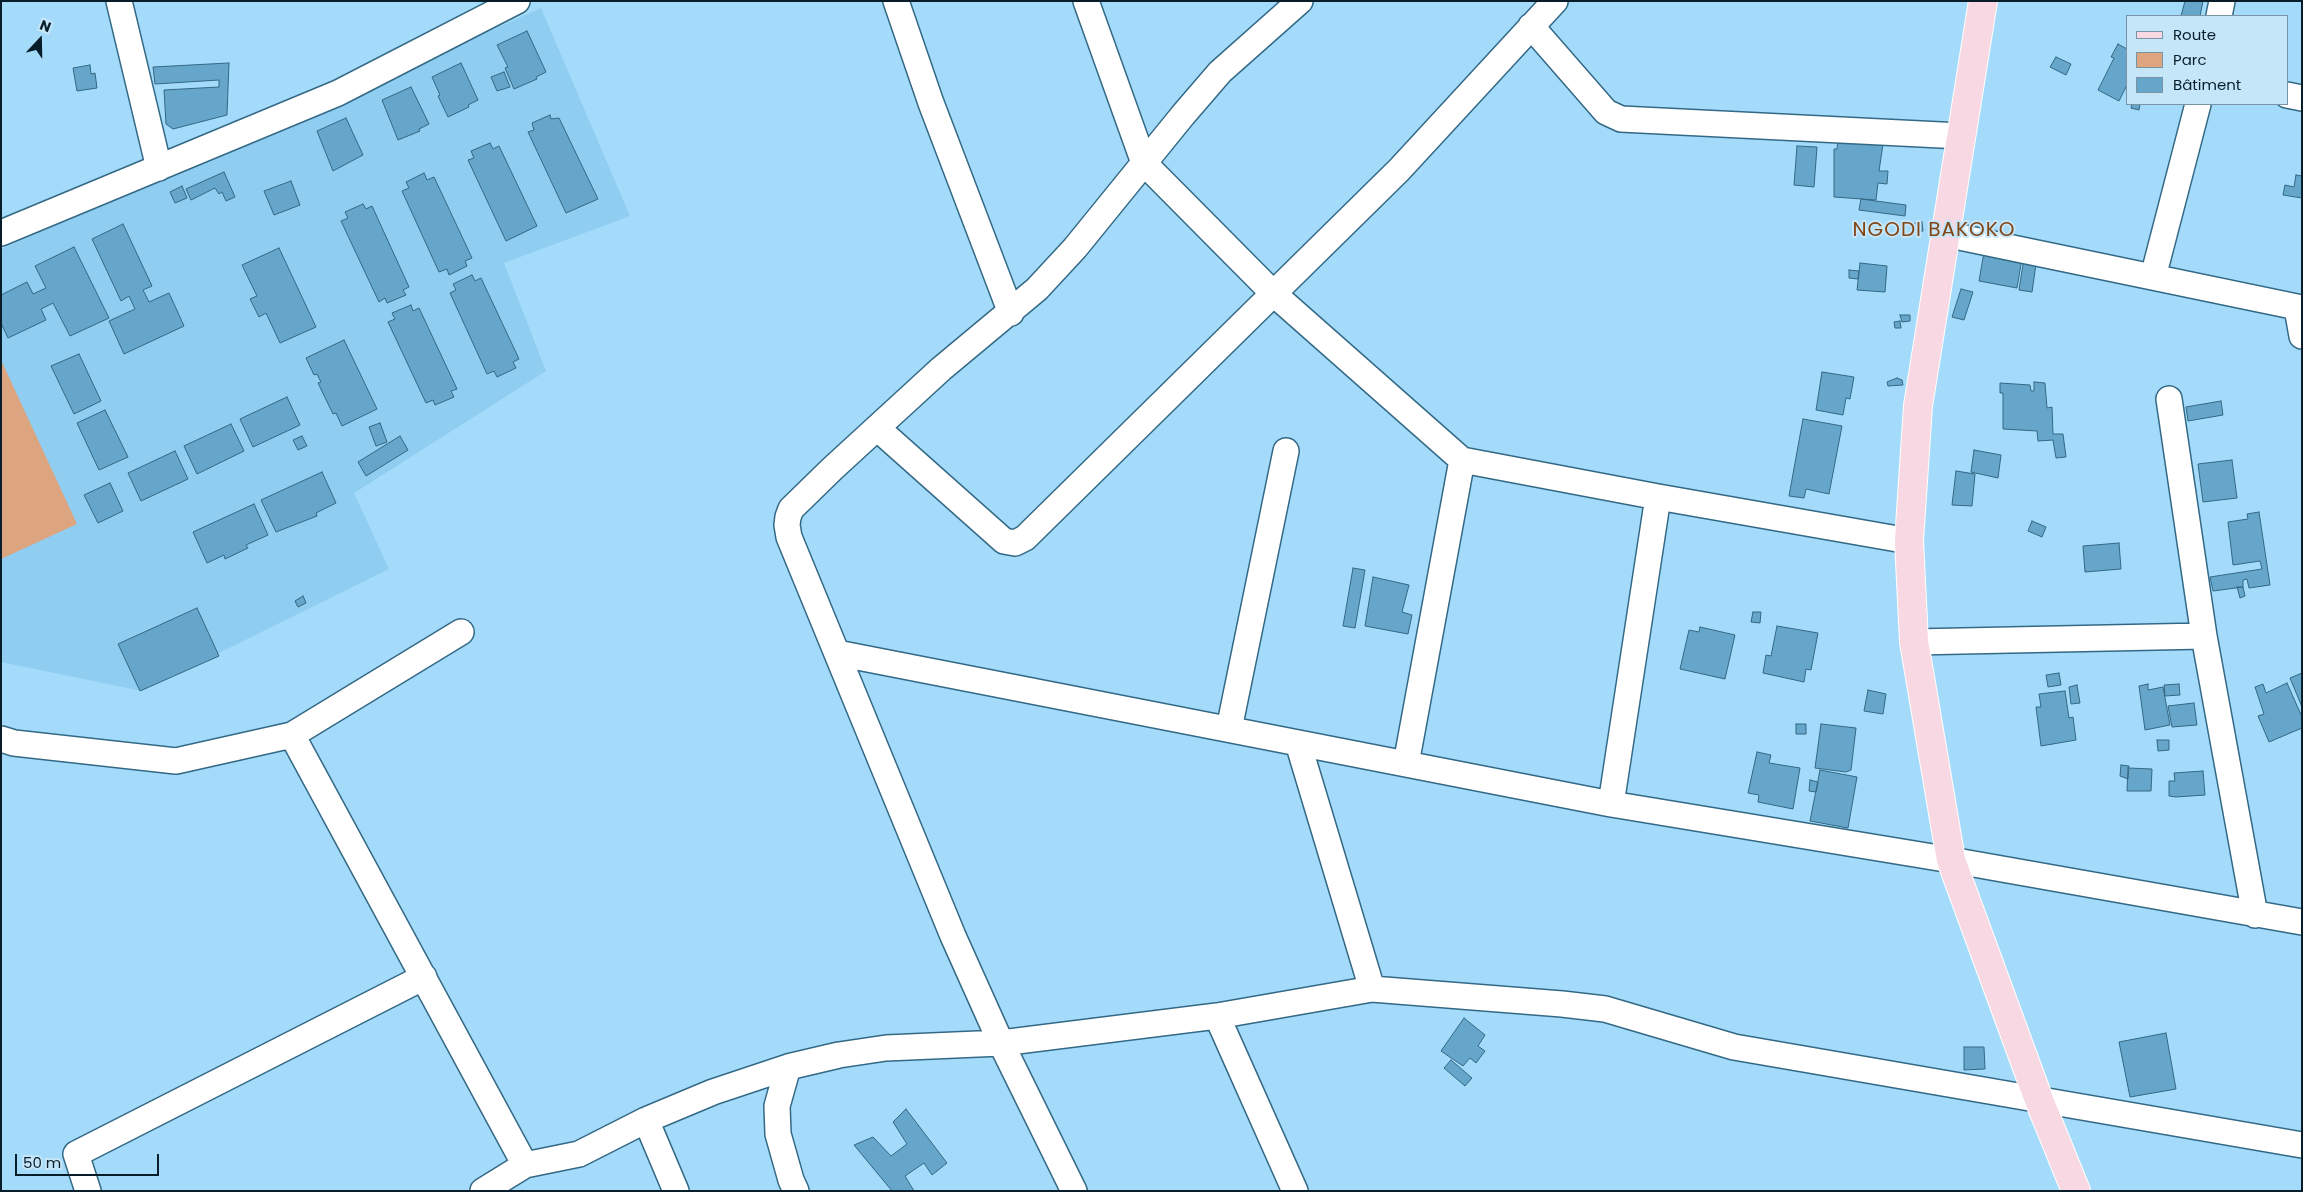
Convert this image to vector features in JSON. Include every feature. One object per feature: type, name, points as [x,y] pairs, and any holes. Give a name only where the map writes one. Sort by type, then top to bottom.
[{"type":"main road","points":[[1983,1],[1918,406],[1908,541],[1914,642],[1951,860],[2039,1100],[2076,1191]]},
{"type":"street","points":[[119,1],[159,168]]},
{"type":"street","points":[[1,233],[338,93],[517,1]]},
{"type":"street","points":[[896,1],[931,102],[1011,313]]},
{"type":"street","points":[[1086,1],[1144,163],[1274,294],[1462,460],[1658,498],[1908,541]]},
{"type":"street","points":[[1074,1191],[1001,1043],[953,936],[786,526],[791,509],[941,369],[1011,313],[1037,289],[1075,248],[1220,72],[1300,1]]},
{"type":"street","points":[[877,428],[1004,542],[1015,543],[1025,538],[1399,170],[1555,1]]},
{"type":"street","points":[[2219,15],[2222,1]]},
{"type":"street","points":[[1531,26],[1606,112],[1621,119],[1961,136]]},
{"type":"street","points":[[2288,95],[2302,98]]},
{"type":"street","points":[[2153,277],[2198,105]]},
{"type":"street","points":[[1945,234],[2300,308],[2302,336]]},
{"type":"street","points":[[2169,399],[2204,636],[2255,915]]},
{"type":"street","points":[[1229,729],[1286,451]]},
{"type":"street","points":[[1406,764],[1462,460]]},
{"type":"street","points":[[1611,804],[1658,498]]},
{"type":"street","points":[[1,740],[176,761],[292,735],[461,632]]},
{"type":"street","points":[[1914,642],[2204,636]]},
{"type":"street","points":[[837,653],[1611,804],[1951,860],[2302,922]]},
{"type":"street","points":[[292,735],[525,1165]]},
{"type":"street","points":[[1298,743],[1372,989]]},
{"type":"street","points":[[88,1191],[76,1154],[424,977]]},
{"type":"street","points":[[483,1191],[525,1165],[579,1154],[646,1120],[713,1092],[788,1067],[839,1054],[886,1048],[1001,1043],[1218,1016],[1372,989],[1605,1009],[1734,1048],[2302,1145]]},
{"type":"street","points":[[1218,1016],[1296,1191]]},
{"type":"street","points":[[788,1067],[778,1106],[778,1134],[790,1180],[796,1191]]},
{"type":"street","points":[[646,1120],[676,1191]]},
{"type":"shaded area","points":[[541,8],[630,216],[504,263],[546,371],[354,493],[389,569],[142,691],[1,662],[1,249]]},
{"type":"green space","points":[[1,360],[77,524],[1,559]]},
{"type":"building","points":[[2185,1],[2203,1],[2200,15],[2181,15]]},
{"type":"building","points":[[527,31],[546,72],[536,77],[537,79],[514,89],[505,68],[508,67],[497,45]]},
{"type":"building","points":[[2118,44],[2126,48],[2126,87],[2119,101],[2098,90],[2114,58],[2111,57]]},
{"type":"building","points":[[2056,57],[2071,64],[2066,75],[2050,67]]},
{"type":"building","points":[[229,63],[227,115],[173,129],[166,124],[164,90],[219,87],[219,80],[155,84],[153,67]]},
{"type":"building","points":[[461,63],[478,100],[468,105],[469,107],[448,117],[432,77]]},
{"type":"building","points":[[90,65],[91,74],[95,73],[97,88],[77,91],[73,68]]},
{"type":"building","points":[[504,72],[510,87],[497,91],[491,77]]},
{"type":"building","points":[[411,87],[429,124],[419,129],[420,131],[398,140],[382,100]]},
{"type":"building","points":[[2132,105],[2140,105],[2139,110],[2131,108]]},
{"type":"building","points":[[550,115],[551,119],[559,118],[598,199],[566,213],[528,132],[534,130],[532,123]]},
{"type":"building","points":[[346,118],[363,155],[333,171],[317,131]]},
{"type":"building","points":[[1838,140],[1883,144],[1879,171],[1888,171],[1887,184],[1878,183],[1876,200],[1834,197],[1834,149],[1837,149]]},
{"type":"building","points":[[490,143],[493,149],[499,146],[537,226],[506,241],[468,160],[474,158],[471,151]]},
{"type":"building","points":[[1797,146],[1817,147],[1814,187],[1794,185]]},
{"type":"building","points":[[224,172],[235,197],[226,201],[222,192],[219,194],[215,188],[191,200],[186,189]]},
{"type":"building","points":[[424,173],[427,180],[434,177],[472,258],[465,261],[467,266],[449,275],[447,269],[439,272],[402,191],[409,188],[406,182]]},
{"type":"building","points":[[2296,175],[2302,176],[2302,198],[2283,195],[2285,185],[2294,187]]},
{"type":"building","points":[[291,181],[300,205],[274,215],[264,191]]},
{"type":"building","points":[[182,186],[187,198],[175,203],[170,192]]},
{"type":"building","points":[[1861,199],[1906,205],[1905,216],[1859,210]]},
{"type":"building","points":[[363,204],[366,209],[372,206],[409,287],[403,290],[406,295],[387,303],[385,298],[379,302],[341,221],[348,218],[345,212]]},
{"type":"building","points":[[1922,222],[1923,231],[1912,233],[1910,224]]},
{"type":"building","points":[[123,224],[152,286],[143,290],[149,302],[169,293],[184,326],[124,354],[109,321],[135,309],[129,296],[121,301],[92,239]]},
{"type":"building","points":[[74,247],[109,318],[70,336],[53,303],[41,309],[46,320],[8,338],[1,323],[1,295],[27,282],[33,294],[46,288],[35,266]]},
{"type":"building","points":[[279,248],[316,327],[280,343],[266,313],[259,317],[250,299],[257,296],[242,265]]},
{"type":"building","points":[[1984,252],[2022,258],[2017,288],[1979,281]]},
{"type":"building","points":[[2037,257],[2032,292],[2019,290],[2024,258]]},
{"type":"building","points":[[1860,263],[1887,266],[1885,292],[1857,290]]},
{"type":"building","points":[[1849,270],[1859,271],[1858,279],[1849,278]]},
{"type":"building","points":[[472,275],[475,281],[481,278],[519,359],[513,362],[516,368],[497,377],[494,371],[487,374],[450,293],[456,290],[453,284]]},
{"type":"building","points":[[1961,289],[1973,292],[1964,320],[1952,317]]},
{"type":"building","points":[[411,305],[413,311],[419,308],[457,389],[451,391],[454,397],[435,405],[433,400],[426,403],[388,322],[395,319],[392,313]]},
{"type":"building","points":[[1900,315],[1910,315],[1910,321],[1902,322]]},
{"type":"building","points":[[1900,321],[1901,328],[1895,328],[1894,322]]},
{"type":"building","points":[[344,340],[377,409],[342,426],[336,413],[333,414],[318,383],[321,382],[317,374],[314,375],[306,358]]},
{"type":"building","points":[[79,354],[101,401],[74,414],[51,366]]},
{"type":"building","points":[[1822,372],[1854,377],[1850,399],[1846,398],[1843,415],[1816,410]]},
{"type":"building","points":[[1897,378],[1902,380],[1903,385],[1888,386],[1887,382]]},
{"type":"building","points":[[2034,382],[2045,383],[2047,408],[2052,407],[2053,434],[2063,434],[2066,457],[2056,458],[2053,440],[2038,441],[2037,431],[2003,429],[2003,393],[2000,393],[2000,383],[2030,385],[2031,391],[2034,391]]},
{"type":"building","points":[[287,397],[300,425],[253,447],[240,419]]},
{"type":"building","points":[[2221,401],[2223,415],[2188,421],[2186,407]]},
{"type":"building","points":[[105,410],[128,457],[99,470],[77,423]]},
{"type":"building","points":[[1803,419],[1842,426],[1829,494],[1806,489],[1804,498],[1789,496]]},
{"type":"building","points":[[380,423],[387,442],[376,446],[369,427]]},
{"type":"building","points":[[231,424],[244,451],[197,474],[184,446]]},
{"type":"building","points":[[302,436],[307,446],[298,450],[293,440]]},
{"type":"building","points":[[400,436],[408,450],[366,476],[358,462]]},
{"type":"building","points":[[1974,450],[2001,455],[1998,478],[1971,472]]},
{"type":"building","points":[[175,451],[188,479],[141,501],[128,473]]},
{"type":"building","points":[[2232,460],[2237,498],[2203,502],[2198,464]]},
{"type":"building","points":[[1956,471],[1975,474],[1972,506],[1952,505]]},
{"type":"building","points":[[322,472],[336,503],[316,513],[317,516],[276,532],[261,500]]},
{"type":"building","points":[[110,483],[123,511],[98,523],[84,495]]},
{"type":"building","points":[[254,504],[268,535],[246,545],[248,548],[225,559],[224,555],[207,563],[193,532]]},
{"type":"building","points":[[2259,512],[2270,585],[2249,588],[2247,579],[2243,580],[2243,587],[2213,591],[2210,577],[2262,569],[2260,561],[2233,565],[2228,522],[2248,519],[2247,514]]},
{"type":"building","points":[[2032,521],[2046,527],[2042,537],[2028,531]]},
{"type":"building","points":[[2119,543],[2121,569],[2085,572],[2083,546]]},
{"type":"building","points":[[1353,568],[1365,570],[1355,628],[1343,626]]},
{"type":"building","points":[[1373,577],[1409,585],[1402,612],[1412,615],[1408,634],[1365,626]]},
{"type":"building","points":[[2237,587],[2243,587],[2245,596],[2240,598]]},
{"type":"building","points":[[303,596],[306,603],[298,607],[295,601]]},
{"type":"building","points":[[197,608],[219,656],[140,691],[118,644]]},
{"type":"building","points":[[1753,612],[1761,612],[1760,623],[1751,622]]},
{"type":"building","points":[[1777,626],[1818,633],[1811,670],[1806,669],[1804,682],[1763,673],[1766,655],[1771,656]]},
{"type":"building","points":[[1700,627],[1735,635],[1725,679],[1680,669],[1689,630],[1699,632]]},
{"type":"building","points":[[2059,673],[2061,685],[2048,687],[2046,675]]},
{"type":"building","points":[[2302,673],[2302,707],[2290,678]]},
{"type":"building","points":[[2287,683],[2302,717],[2302,728],[2269,742],[2258,716],[2264,714],[2255,687],[2263,684],[2266,693]]},
{"type":"building","points":[[2148,684],[2148,690],[2163,687],[2170,725],[2145,730],[2139,686]]},
{"type":"building","points":[[2179,684],[2180,695],[2165,696],[2164,685]]},
{"type":"building","points":[[2077,685],[2080,703],[2071,704],[2069,687]]},
{"type":"building","points":[[1868,690],[1886,694],[1883,714],[1864,711]]},
{"type":"building","points":[[2065,691],[2069,718],[2073,717],[2076,740],[2041,746],[2036,707],[2041,707],[2039,694]]},
{"type":"building","points":[[2194,703],[2197,725],[2172,727],[2168,706]]},
{"type":"building","points":[[1796,724],[1806,724],[1806,734],[1796,734]]},
{"type":"building","points":[[1821,724],[1856,728],[1851,770],[1846,772],[1815,768]]},
{"type":"building","points":[[2157,740],[2169,740],[2169,750],[2158,751]]},
{"type":"building","points":[[1757,752],[1771,755],[1769,763],[1800,768],[1793,809],[1758,802],[1759,795],[1748,793]]},
{"type":"building","points":[[2121,765],[2129,766],[2128,779],[2120,776]]},
{"type":"building","points":[[2128,768],[2152,769],[2151,791],[2127,791]]},
{"type":"building","points":[[1820,770],[1857,777],[1848,828],[1810,821]]},
{"type":"building","points":[[2203,771],[2205,795],[2169,796],[2169,781],[2175,781],[2174,773]]},
{"type":"building","points":[[1810,780],[1818,782],[1816,792],[1809,791]]},
{"type":"building","points":[[1464,1018],[1485,1035],[1478,1046],[1485,1051],[1476,1063],[1470,1058],[1463,1066],[1441,1051]]},
{"type":"building","points":[[2166,1033],[2176,1089],[2130,1097],[2119,1042]]},
{"type":"building","points":[[1964,1047],[1984,1047],[1985,1069],[1964,1070]]},
{"type":"building","points":[[1451,1060],[1472,1078],[1465,1086],[1444,1068]]},
{"type":"building","points":[[906,1109],[947,1163],[932,1175],[924,1163],[905,1176],[914,1191],[892,1191],[854,1145],[873,1137],[891,1156],[907,1144],[893,1122]]},
{"type":"district","name":"NGODI BAKOKO","points":[[1934,231]]}]
